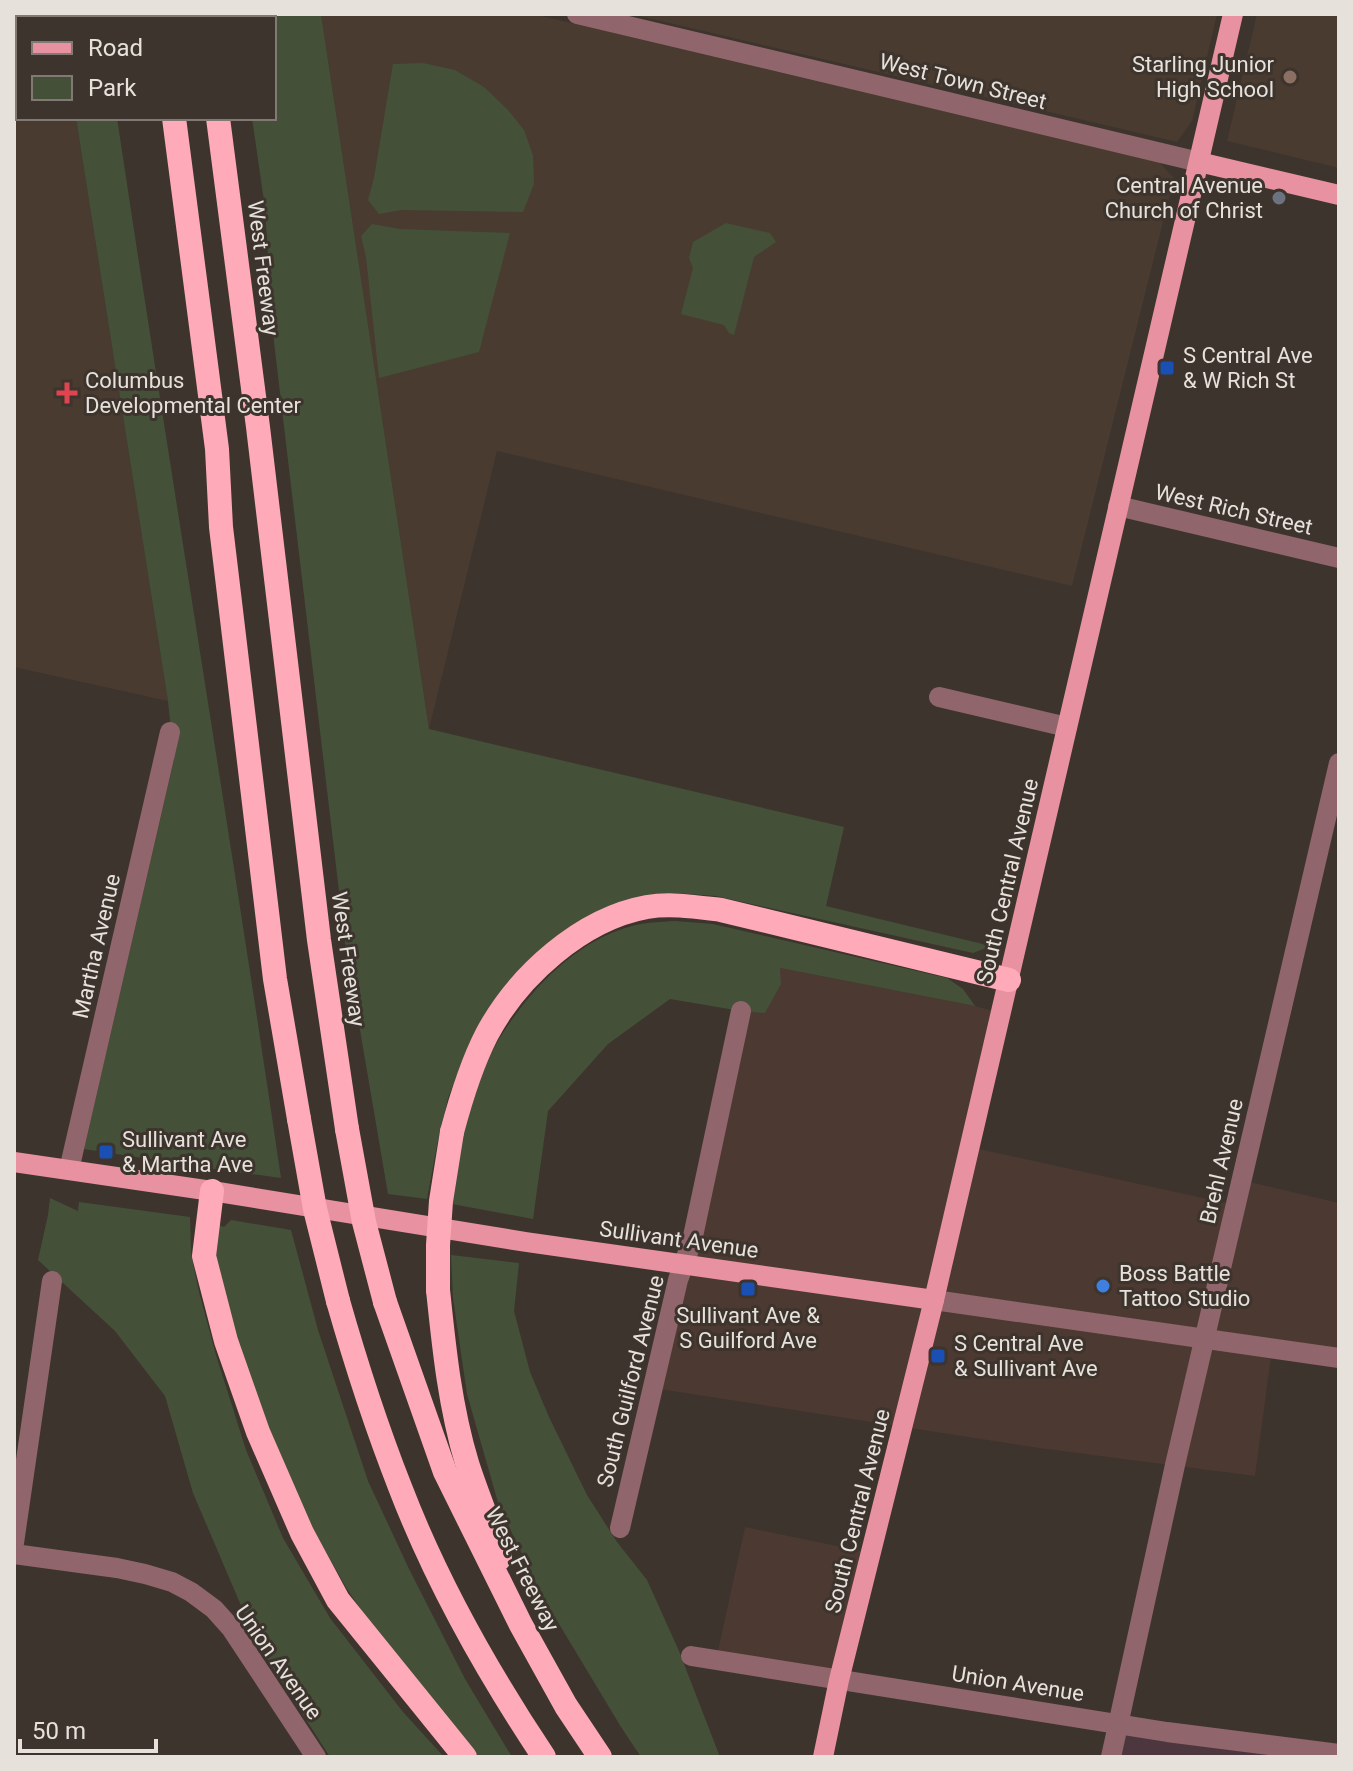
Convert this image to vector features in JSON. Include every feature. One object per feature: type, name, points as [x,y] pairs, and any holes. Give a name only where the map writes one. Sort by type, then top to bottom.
[{"type":"highway","points":[[174,120],[217,449],[221,527],[275,979],[315,1209],[365,1395],[407,1504],[482,1657],[544,1757]]},
{"type":"highway","name":"West Freeway","points":[[218,120],[319,940],[364,1222],[385,1302],[445,1472],[521,1625],[566,1706],[600,1757]]},
{"type":"highway","points":[[521,1625],[490,1523],[467,1463],[444,1348],[438,1290],[441,1201],[452,1132],[465,1083],[504,1006],[551,956],[579,933],[647,907],[684,906],[721,910],[1009,980]]},
{"type":"highway","points":[[212,1191],[204,1256],[226,1341],[258,1432],[290,1508],[338,1600],[465,1757]]},
{"type":"main road","name":"South Central Avenue","points":[[823,1757],[839,1680],[934,1300],[1233,14]]},
{"type":"main road","name":"West Town Street","points":[[1199,162],[1339,195]]},
{"type":"main road","name":"Sullivant Avenue","points":[[14,1162],[526,1242],[934,1300]]},
{"type":"street","name":"West Town Street","points":[[577,14],[1199,162]]},
{"type":"street","name":"West Rich Street","points":[[1118,506],[1339,558]]},
{"type":"street","points":[[939,697],[1067,727]]},
{"type":"street","name":"Martha Avenue","points":[[69,1170],[170,732]]},
{"type":"street","name":"Brehl Avenue","points":[[1111,1757],[1175,1465],[1339,763]]},
{"type":"street","name":"South Guilford Avenue","points":[[620,1528],[678,1280],[692,1241],[741,1011]]},
{"type":"street","points":[[14,1543],[52,1281]]},
{"type":"street","name":"Sullivant Avenue","points":[[934,1300],[1339,1358]]},
{"type":"street","name":"Union Avenue","points":[[14,1554],[145,1574],[191,1592],[214,1609],[231,1628],[316,1757]]},
{"type":"street","name":"Union Avenue","points":[[691,1656],[1167,1732],[1339,1754]]},
{"type":"shaded area","name":"Columbus Developmental Center","points":[[14,14],[59,14],[16,16],[16,120],[76,120],[168,701],[14,667]]},
{"type":"shaded area","points":[[321,14],[533,14],[1159,162],[1174,178],[1072,586],[497,451],[429,729]]},
{"type":"shaded area","points":[[631,14],[1217,14],[1192,121],[1177,142]]},
{"type":"shaded area","name":"Starling Junior High School","points":[[1257,14],[1339,14],[1339,168],[1227,141]]},
{"type":"shaded area","points":[[780,968],[1001,1013],[970,1147],[1235,1205],[1241,1180],[1339,1203],[1339,1358],[1272,1349],[1255,1476],[1039,1448],[653,1388],[741,1011]]},
{"type":"shaded area","points":[[745,1527],[871,1553],[839,1680],[716,1660]]},
{"type":"shaded area","points":[[1119,1723],[1339,1757],[1111,1757]]},
{"type":"green space","points":[[321,14],[429,729],[844,827],[826,906],[991,946],[973,953],[716,896],[674,893],[628,900],[590,916],[464,1057],[448,1098],[427,1199],[388,1194],[345,942],[272,325],[265,208],[252,120],[276,120],[276,16],[236,16]]},
{"type":"green space","points":[[423,63],[455,70],[484,87],[524,130],[533,155],[534,184],[523,212],[401,210],[379,214],[368,200],[393,64]]},
{"type":"green space","points":[[76,120],[117,120],[281,1178],[84,1149],[174,760],[168,701]]},
{"type":"green space","points":[[726,223],[770,233],[776,242],[754,257],[734,335],[724,325],[681,314],[693,268],[689,258],[693,242]]},
{"type":"green space","points":[[372,224],[400,229],[510,233],[479,352],[379,378],[361,236]]},
{"type":"green space","points":[[675,921],[713,924],[947,978],[963,989],[975,1006],[780,968],[781,984],[765,1013],[670,999],[608,1044],[548,1111],[533,1219],[452,1204],[463,1135],[479,1080],[499,1039],[524,1003],[555,970],[591,943],[632,926]]},
{"type":"green space","points":[[50,1198],[78,1211],[79,1202],[190,1217],[191,1253],[216,1355],[246,1450],[283,1538],[330,1618],[403,1712],[444,1757],[330,1757],[257,1643],[193,1493],[165,1396],[115,1331],[38,1260]]},
{"type":"green space","points":[[231,1220],[291,1230],[318,1330],[368,1481],[465,1679],[512,1757],[477,1757],[395,1659],[347,1589],[307,1519],[267,1424],[221,1294],[214,1241],[219,1225],[224,1227]]},
{"type":"green space","points":[[451,1255],[519,1263],[514,1311],[530,1372],[587,1495],[617,1542],[647,1580],[679,1651],[720,1757],[641,1757],[541,1594],[499,1506],[467,1394],[453,1298]]},
{"type":"place","name":"Starling Junior High School","points":[[1290,77]]},
{"type":"place","name":"Central Avenue Church of Christ","points":[[1279,198]]},
{"type":"place","name":"S Central Ave & W Rich St","points":[[1167,368]]},
{"type":"place","name":"Columbus Developmental Center","points":[[67,393]]},
{"type":"place","name":"Sullivant Ave & Martha Ave","points":[[106,1152]]},
{"type":"place","name":"Boss Battle Tattoo Studio","points":[[1103,1286]]},
{"type":"place","name":"Sullivant Ave & S Guilford Ave","points":[[748,1289]]},
{"type":"place","name":"S Central Ave & Sullivant Ave","points":[[938,1356]]}]
